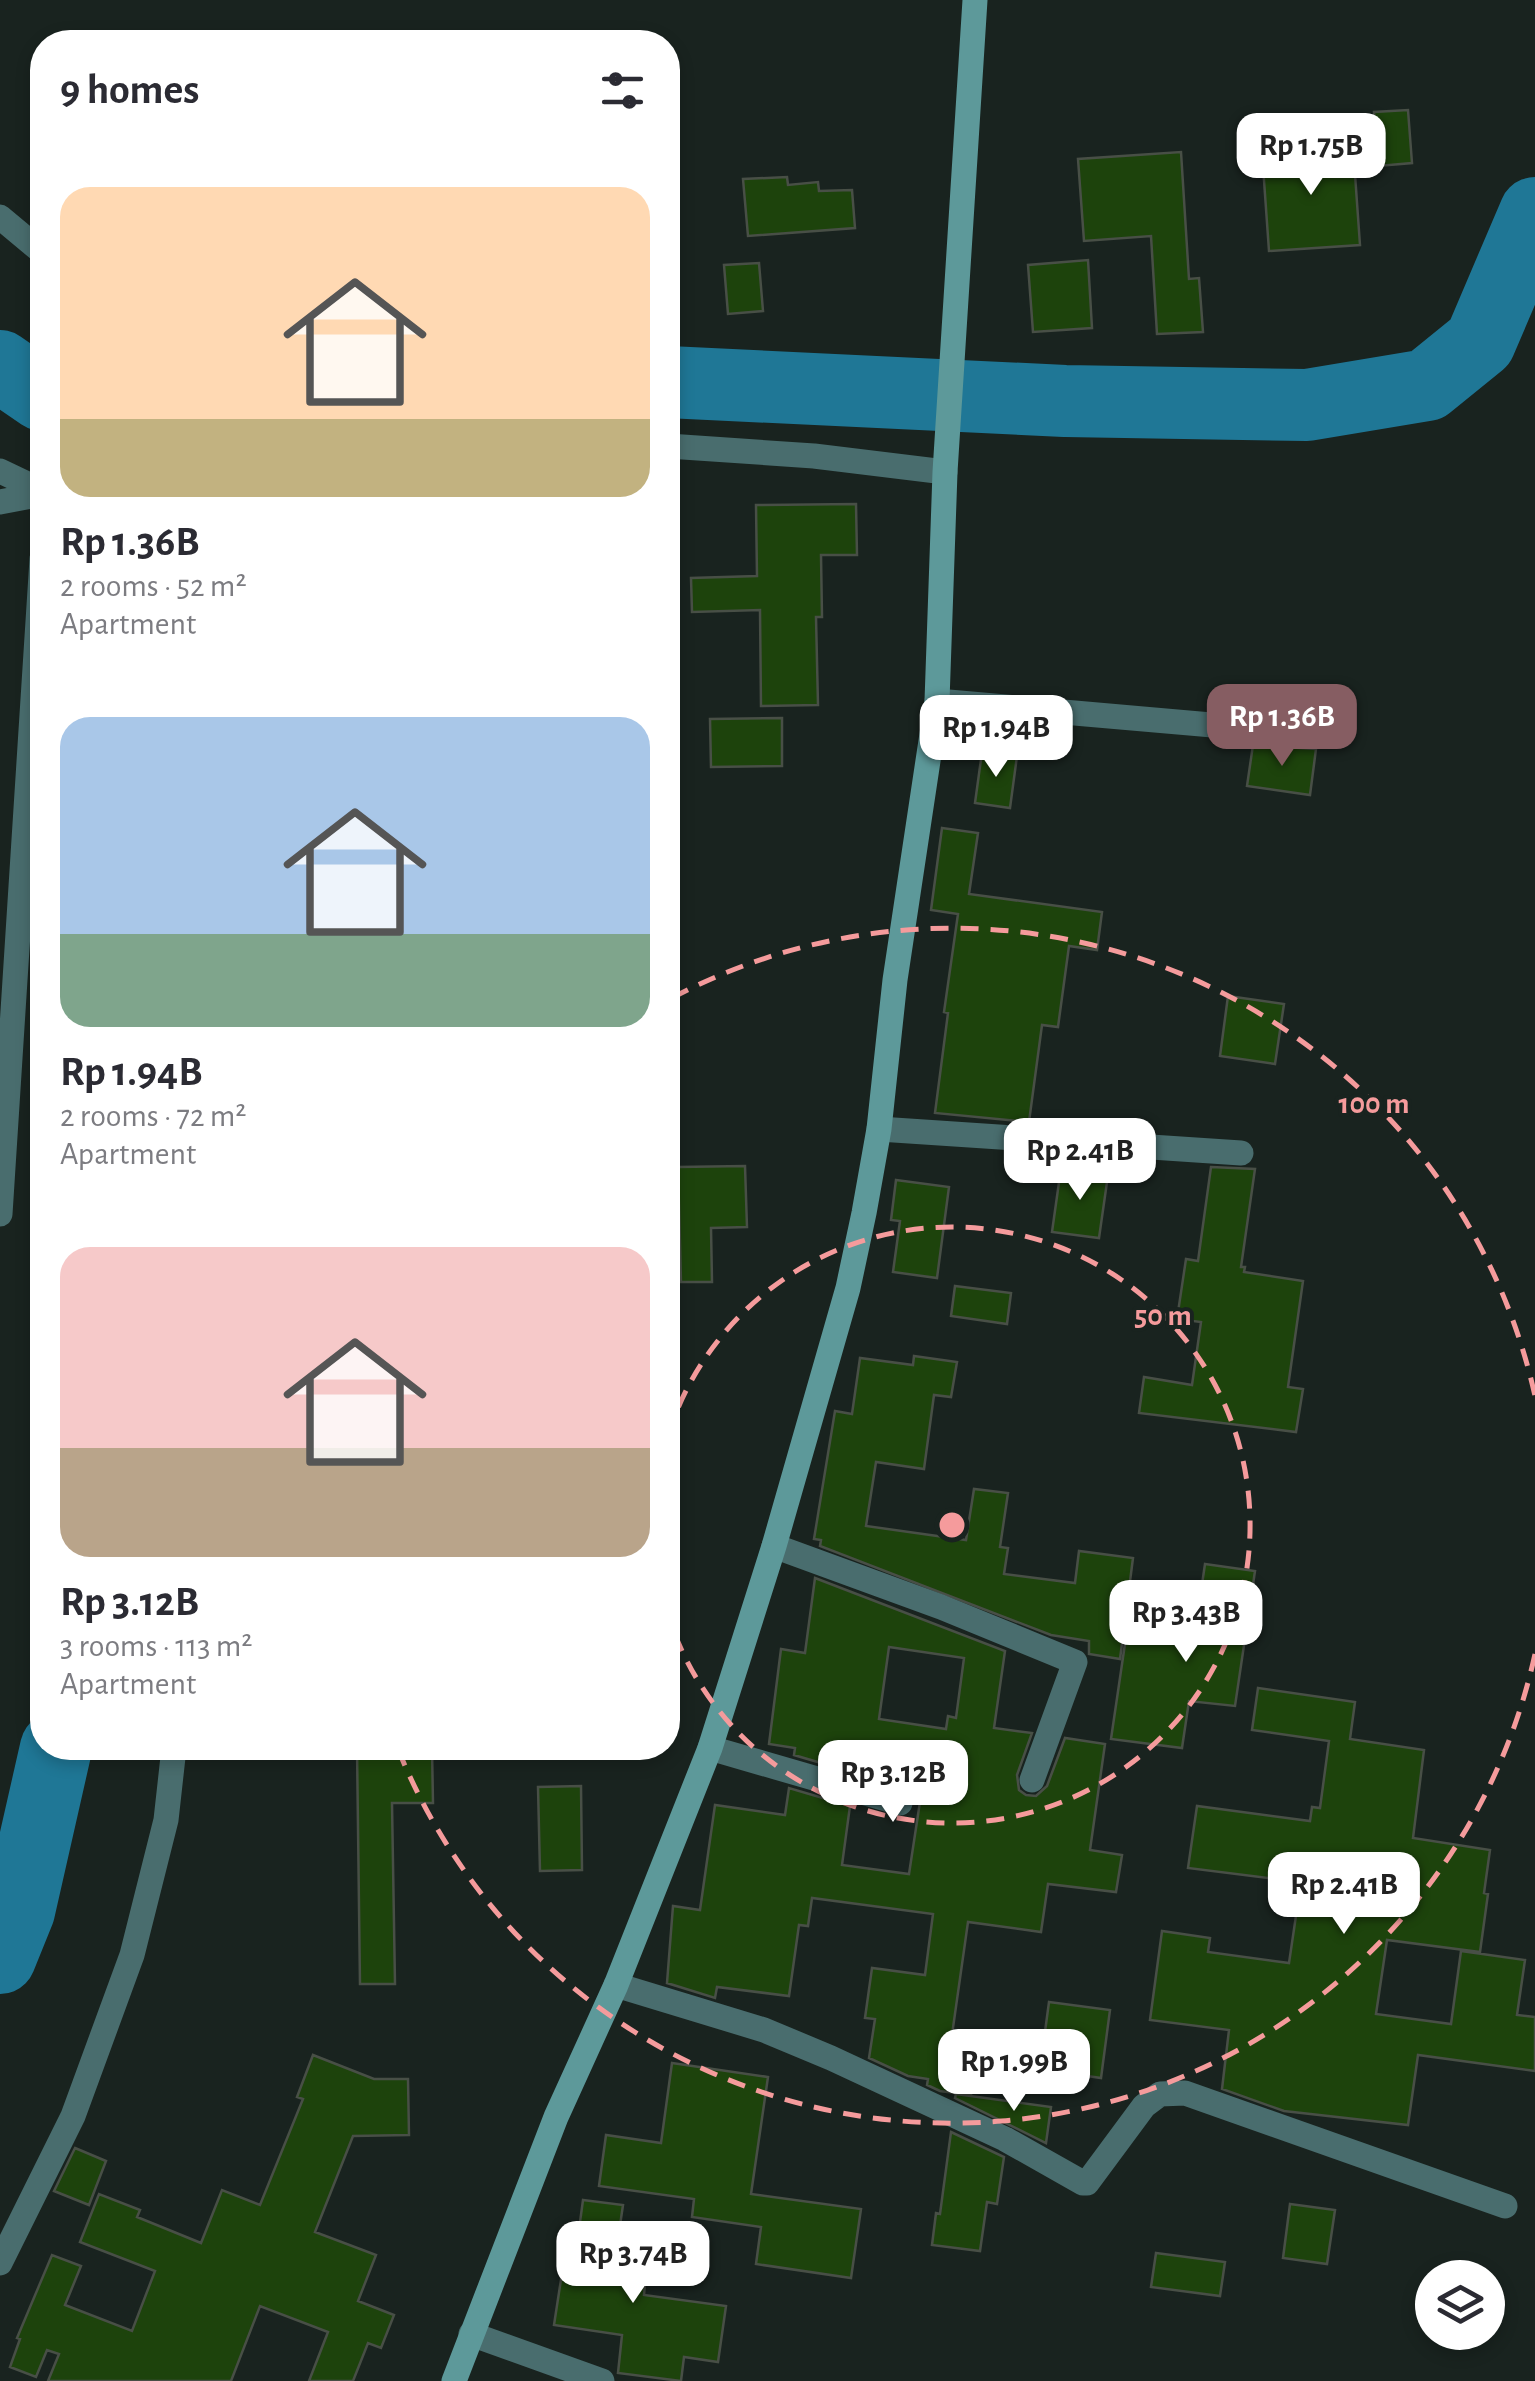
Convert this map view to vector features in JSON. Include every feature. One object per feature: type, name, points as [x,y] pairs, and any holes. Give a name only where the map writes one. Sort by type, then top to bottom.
[{"type":"street","points":[[454,2381],[556,2118],[616,1985],[710,1748],[774,1546],[848,1288],[879,1129],[895,980],[937,701],[946,460],[976,0]]},
{"type":"street","points":[[0,217],[30,242]]},
{"type":"street","points":[[680,447],[946,460]]},
{"type":"street","points":[[0,471],[30,487]]},
{"type":"street","points":[[0,502],[30,496]]},
{"type":"street","points":[[937,701],[1280,731]]},
{"type":"street","points":[[0,1214],[30,746]]},
{"type":"street","points":[[879,1129],[1242,1153]]},
{"type":"street","points":[[774,1546],[941,1606],[1075,1662],[1032,1780]]},
{"type":"street","points":[[710,1748],[900,1803]]},
{"type":"street","points":[[0,2263],[73,2116],[132,1955],[166,1820],[173,1760]]},
{"type":"street","points":[[616,1985],[764,2030],[831,2058],[1006,2139],[1082,2184],[1087,2183],[1144,2106],[1160,2094],[1185,2092],[1504,2206]]},
{"type":"street","points":[[471,2334],[602,2381]]},
{"type":"building","points":[[1408,110],[1412,163],[1378,166],[1374,112]]},
{"type":"building","points":[[1353,146],[1360,245],[1269,251],[1262,152]]},
{"type":"building","points":[[1181,152],[1189,279],[1199,278],[1203,332],[1157,334],[1151,236],[1084,241],[1078,159]]},
{"type":"building","points":[[787,177],[788,185],[818,182],[819,191],[852,190],[855,228],[748,236],[743,179]]},
{"type":"building","points":[[1088,260],[1092,328],[1033,332],[1028,265]]},
{"type":"building","points":[[759,263],[763,311],[728,314],[724,265]]},
{"type":"building","points":[[856,504],[857,555],[821,555],[822,617],[816,617],[818,705],[761,706],[760,610],[692,612],[691,578],[757,576],[756,505]]},
{"type":"building","points":[[782,718],[782,766],[711,767],[710,719]]},
{"type":"building","points":[[1253,745],[1316,749],[1310,795],[1247,786]]},
{"type":"building","points":[[982,752],[1017,756],[1010,808],[975,803]]},
{"type":"building","points":[[942,828],[978,833],[969,894],[1102,912],[1097,950],[1069,946],[1058,1027],[1042,1025],[1029,1122],[935,1113],[958,914],[931,910]]},
{"type":"building","points":[[1228,996],[1284,1004],[1275,1064],[1220,1056]]},
{"type":"building","points":[[745,1166],[747,1227],[711,1228],[712,1282],[681,1282],[680,1167]]},
{"type":"building","points":[[1211,1167],[1255,1169],[1241,1267],[1245,1267],[1244,1272],[1303,1281],[1288,1387],[1303,1389],[1296,1432],[1139,1413],[1144,1377],[1192,1385],[1201,1322],[1177,1319],[1186,1259],[1198,1261]]},
{"type":"building","points":[[1061,1168],[1108,1175],[1099,1238],[1052,1232]]},
{"type":"building","points":[[896,1180],[949,1187],[937,1278],[893,1272],[900,1221],[891,1220]]},
{"type":"building","points":[[955,1286],[1011,1293],[1007,1324],[951,1316]]},
{"type":"building","points":[[914,1356],[957,1362],[951,1397],[934,1395],[924,1469],[876,1462],[866,1526],[966,1540],[974,1489],[1008,1493],[1000,1547],[1008,1548],[1004,1574],[1075,1583],[1079,1551],[1133,1558],[1120,1659],[1089,1654],[1089,1641],[1051,1635],[820,1546],[821,1540],[814,1539],[835,1411],[852,1414],[860,1358],[913,1365]]},
{"type":"building","points":[[1205,1564],[1255,1571],[1235,1706],[1189,1701],[1182,1748],[1111,1739],[1126,1637],[1193,1646]]},
{"type":"building","points":[[815,1578],[1005,1651],[994,1728],[1032,1733],[1017,1775],[1019,1790],[1026,1795],[1036,1796],[1047,1786],[1065,1738],[1105,1744],[1090,1850],[1122,1855],[1116,1892],[1048,1884],[1041,1932],[968,1922],[949,2056],[976,2060],[971,2095],[940,2091],[927,2085],[928,2079],[908,2076],[869,2058],[875,2019],[865,2018],[872,1968],[925,1975],[933,1914],[812,1898],[808,1926],[799,1925],[789,1996],[717,1987],[715,1998],[667,1983],[673,1906],[700,1910],[715,1805],[785,1815],[789,1788],[850,1806],[842,1865],[909,1874],[923,1782],[855,1773],[794,1755],[795,1748],[769,1744],[781,1649],[805,1653]],"holes":[[[889,1647],[964,1658],[956,1718],[948,1716],[946,1729],[879,1719]]]},
{"type":"building","points":[[1258,1688],[1355,1702],[1350,1739],[1424,1750],[1413,1838],[1490,1850],[1480,1952],[1387,1940],[1376,2014],[1451,2024],[1461,1951],[1525,1960],[1517,2015],[1535,2017],[1535,2071],[1418,2055],[1408,2125],[1284,2111],[1222,2089],[1229,2030],[1150,2020],[1162,1931],[1210,1938],[1208,1952],[1289,1963],[1301,1882],[1188,1868],[1197,1806],[1310,1821],[1312,1807],[1320,1808],[1329,1741],[1252,1730]]},
{"type":"building","points":[[357,1760],[432,1760],[433,1803],[392,1803],[395,1984],[360,1984]]},
{"type":"building","points":[[581,1786],[582,1870],[540,1871],[538,1787]]},
{"type":"building","points":[[1049,2002],[1110,2010],[1101,2078],[1040,2069]]},
{"type":"building","points":[[313,2055],[374,2079],[408,2079],[409,2135],[353,2136],[315,2232],[376,2255],[358,2301],[394,2315],[381,2348],[368,2343],[353,2381],[309,2381],[328,2332],[260,2306],[231,2381],[48,2381],[59,2354],[47,2350],[36,2377],[10,2367],[20,2339],[17,2338],[52,2255],[81,2266],[65,2305],[132,2331],[155,2271],[80,2242],[99,2194],[140,2210],[137,2217],[201,2243],[222,2190],[260,2205],[303,2099],[297,2097]]},
{"type":"building","points":[[672,2063],[768,2077],[751,2194],[861,2209],[851,2278],[756,2264],[761,2227],[692,2217],[694,2199],[599,2186],[606,2135],[661,2143]]},
{"type":"building","points":[[956,2094],[1051,2107],[1046,2143],[955,2098]]},
{"type":"building","points":[[951,2132],[1004,2157],[997,2204],[987,2202],[980,2251],[932,2245]]},
{"type":"building","points":[[75,2148],[106,2161],[89,2205],[54,2191]]},
{"type":"building","points":[[583,2200],[623,2205],[612,2280],[645,2284],[644,2295],[726,2306],[718,2362],[684,2357],[681,2381],[618,2373],[622,2335],[554,2325],[562,2273],[573,2274]]},
{"type":"building","points":[[1290,2204],[1335,2210],[1327,2264],[1283,2258]]},
{"type":"building","points":[[1156,2253],[1225,2262],[1220,2296],[1151,2287]]},
{"type":"waterway","points":[[680,383],[1065,401],[1307,405],[1427,385],[1480,342],[1535,213]]},
{"type":"waterway","points":[[0,366],[30,387]]},
{"type":"waterway","points":[[0,1958],[19,1911],[53,1760]]}]
